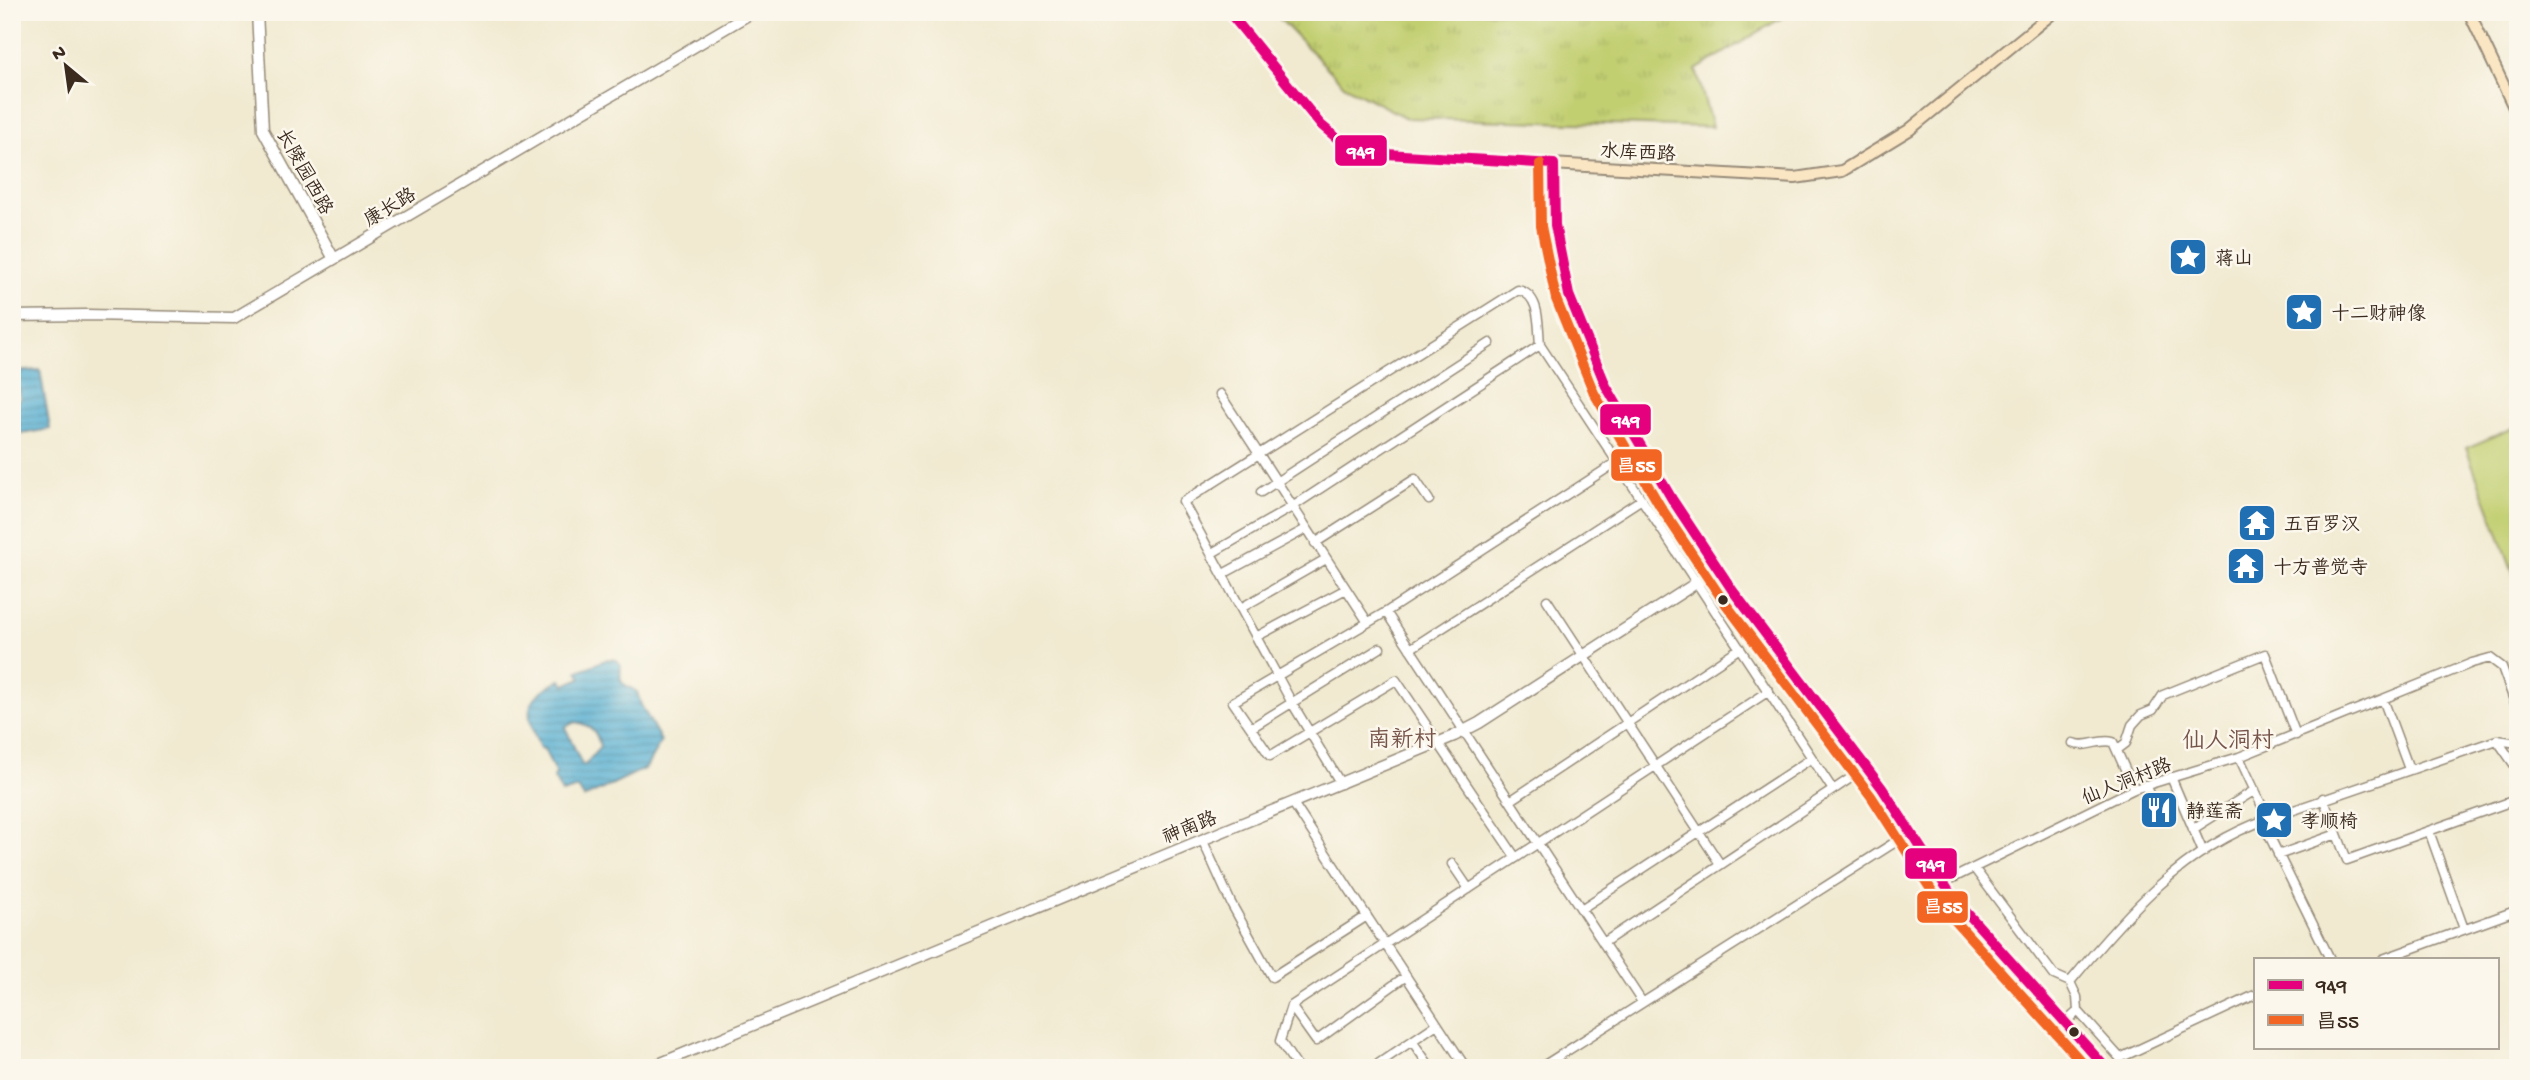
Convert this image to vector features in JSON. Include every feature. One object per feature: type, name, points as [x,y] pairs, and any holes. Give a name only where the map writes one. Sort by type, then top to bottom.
[{"type":"main road","name":"水库西路","points":[[1229,12],[1320,124],[1345,145],[1369,153],[1796,178],[1842,171],[1909,131],[2054,12]]},
{"type":"main road","points":[[2469,12],[2518,116]]},
{"type":"street","name":"长陵园西路","points":[[257,12],[263,131],[334,259]]},
{"type":"street","name":"康长路","points":[[12,316],[234,318],[753,12]]},
{"type":"street","points":[[1553,164],[1555,225],[1569,295],[1584,335],[1626,423],[1718,569],[1867,767],[1943,883],[1984,935],[2106,1068]]},
{"type":"street","points":[[1341,784],[1308,733],[1184,502],[1518,290],[1528,292],[1535,301],[1540,345],[1833,790]]},
{"type":"street","points":[[1261,492],[1490,343]]},
{"type":"street","points":[[1212,553],[1292,507],[1540,345]]},
{"type":"street","points":[[1220,394],[1367,621]]},
{"type":"street","points":[[1516,858],[1396,680],[1270,756],[1233,702],[1385,612],[1617,462]]},
{"type":"street","points":[[1315,543],[1415,480],[1429,500]]},
{"type":"street","points":[[1410,649],[1642,499]]},
{"type":"street","points":[[1223,574],[1306,529]]},
{"type":"street","points":[[1241,608],[1326,559]]},
{"type":"street","name":"神南路","points":[[649,1068],[1464,731],[1718,569]]},
{"type":"street","points":[[1256,637],[1346,589]]},
{"type":"street","points":[[1547,600],[1720,864]]},
{"type":"street","points":[[1385,612],[1642,1002]]},
{"type":"street","points":[[1251,728],[1380,648]]},
{"type":"street","points":[[1510,801],[1740,648]]},
{"type":"street","points":[[2118,749],[2126,743],[2132,725],[2141,715],[2153,710],[2163,695],[2265,654],[2296,735]]},
{"type":"street","name":"仙人洞村路","points":[[1943,883],[2134,789],[2239,757],[2472,663],[2490,658],[2502,667],[2518,711]]},
{"type":"street","points":[[1297,1068],[1280,1041],[1291,1006],[1769,691]]},
{"type":"street","points":[[2383,699],[2409,769]]},
{"type":"street","points":[[2073,743],[2078,746],[2107,740],[2113,742],[2134,789]]},
{"type":"street","points":[[2497,740],[2518,770]]},
{"type":"street","points":[[2070,982],[2131,911],[2158,886],[2220,839],[2323,798],[2497,740],[2518,743]]},
{"type":"street","points":[[2239,757],[2255,790],[2278,855],[2330,958]]},
{"type":"street","points":[[1581,909],[1812,758]]},
{"type":"street","points":[[1603,943],[1867,767]]},
{"type":"street","points":[[2171,777],[2203,852]]},
{"type":"street","points":[[2145,785],[2156,809]]},
{"type":"street","points":[[2193,829],[2255,790]]},
{"type":"street","points":[[2323,798],[2347,860],[2518,799]]},
{"type":"street","points":[[1293,803],[1466,1068]]},
{"type":"street","points":[[2430,831],[2464,929]]},
{"type":"street","points":[[1540,1068],[1911,832]]},
{"type":"street","points":[[2278,855],[2337,834]]},
{"type":"street","points":[[1202,839],[1231,903],[1272,976],[1367,916]]},
{"type":"street","points":[[1452,864],[1469,889]]},
{"type":"street","points":[[1974,868],[2054,975],[2070,982],[2077,997],[2078,1011],[2120,1058],[2254,995]]},
{"type":"street","points":[[2385,958],[2518,910]]},
{"type":"street","points":[[1291,1006],[1316,1041],[1406,976]]},
{"type":"street","points":[[2065,1023],[2078,1011]]},
{"type":"street","points":[[1372,1068],[1437,1024]]},
{"type":"street","points":[[1412,1041],[1431,1068]]},
{"type":"green space","points":[[1273,12],[1791,12],[1696,70],[1712,127],[1406,118],[1345,86]]},
{"type":"green space","points":[[2518,426],[2518,585],[2466,448]]},
{"type":"water","points":[[40,370],[50,429],[15,435],[13,405],[20,399],[19,389],[12,385],[12,372]]},
{"type":"water","points":[[608,659],[617,660],[621,666],[622,683],[637,692],[641,705],[661,741],[646,768],[584,798],[578,788],[562,793],[544,749],[540,748],[530,715],[530,707],[539,693],[561,680],[565,685],[581,678],[578,671]],"holes":[[[575,722],[592,730],[600,747],[585,765],[582,765],[565,727]]]},
{"type":"transit line","name":"949","points":[[1229,12],[1320,124],[1345,145],[1369,153],[1554,164]]},
{"type":"transit line","name":"昌55","points":[[1540,164],[1541,226],[1556,299],[1594,393],[1660,506],[1722,599],[1871,796],[1941,905],[2087,1068]]},
{"type":"transit line","name":"949","points":[[1554,164],[1555,225],[1569,295],[1606,386],[1672,499],[1733,591],[1882,788],[1952,896],[2106,1068]]},
{"type":"place","name":"蒋山","points":[[2188,257]]},
{"type":"place","name":"十二财神像","points":[[2304,312]]},
{"type":"place","name":"五百罗汉","points":[[2257,523]]},
{"type":"place","name":"十方普觉寺","points":[[2246,566]]},
{"type":"place","name":"静莲斋","points":[[2159,810]]},
{"type":"place","name":"孝顺椅","points":[[2274,820]]},
{"type":"district","name":"南新村","points":[[1402,738]]},
{"type":"district","name":"仙人洞村","points":[[2228,739]]}]
